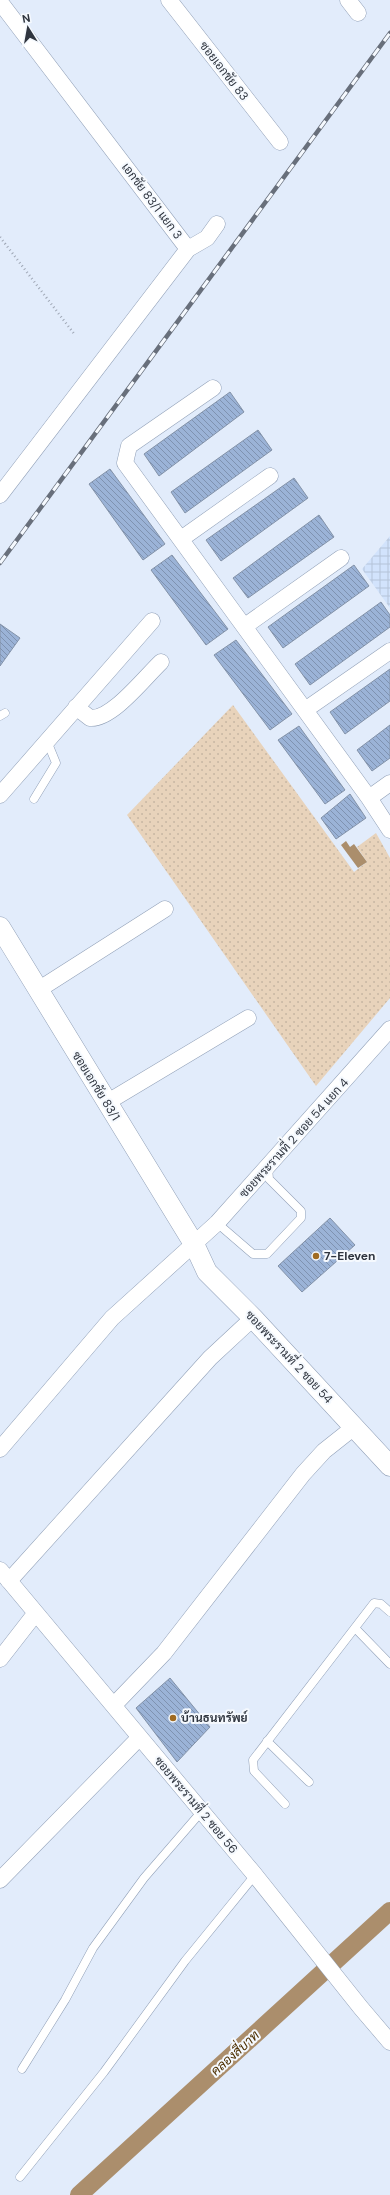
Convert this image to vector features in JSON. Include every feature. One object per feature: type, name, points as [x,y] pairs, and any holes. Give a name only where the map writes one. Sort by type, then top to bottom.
[{"type":"street","name":"ซอยเอกชัย 83","points":[[169,0],[280,142]]},
{"type":"street","points":[[348,0],[358,13]]},
{"type":"street","name":"เอกชัย 83/1 แยก 3","points":[[0,2],[188,249],[0,495]]},
{"type":"street","points":[[188,249],[207,238],[217,224]]},
{"type":"street","points":[[213,388],[129,446],[125,463],[245,626],[369,798],[390,830]]},
{"type":"street","points":[[181,538],[270,476]]},
{"type":"street","points":[[245,626],[340,558]]},
{"type":"street","points":[[0,795],[152,621]]},
{"type":"street","points":[[305,710],[390,651]]},
{"type":"street","points":[[76,707],[90,718],[104,716],[113,710],[161,662]]},
{"type":"street","points":[[369,798],[390,783]]},
{"type":"street","points":[[38,990],[166,909]]},
{"type":"street","name":"ซอยเอกชัย 83/1","points":[[0,927],[106,1103],[194,1244]]},
{"type":"street","points":[[106,1103],[248,1018]]},
{"type":"street","name":"ซอยพระรามที่ 2 ซอย 54 แยก 4","points":[[0,1449],[112,1318],[217,1223],[390,1029]]},
{"type":"street","name":"ซอยพระรามที่ 2 ซอย 54","points":[[194,1244],[206,1272],[254,1318],[353,1428],[390,1466]]},
{"type":"street","points":[[4,1576],[210,1358],[254,1318]]},
{"type":"street","points":[[114,1705],[164,1653],[303,1474],[324,1451],[353,1428]]},
{"type":"street","name":"ซอยพระรามที่ 2 ซอย 56","points":[[4,1576],[202,1811],[255,1875],[360,2008],[390,2042]]},
{"type":"street","points":[[0,1659],[35,1614]]},
{"type":"street","points":[[0,1880],[139,1738]]},
{"type":"lane","points":[[34,799],[56,763],[47,741]]},
{"type":"lane","points":[[217,1223],[253,1254],[260,1255],[267,1254],[301,1218],[301,1211],[269,1179],[268,1166]]},
{"type":"lane","points":[[285,1804],[253,1769],[253,1760],[374,1603],[381,1604],[390,1612]]},
{"type":"lane","points":[[355,1628],[390,1664]]},
{"type":"lane","points":[[267,1741],[309,1782]]},
{"type":"lane","points":[[22,2069],[65,2000],[94,1948],[144,1878],[202,1811]]},
{"type":"lane","points":[[20,2177],[104,2072],[185,1961],[255,1875]]},
{"type":"path","points":[[0,237],[75,335]]},
{"type":"shaded area","points":[[390,536],[390,608],[362,569]]},
{"type":"shaded area","points":[[233,705],[354,872],[367,862],[357,847],[376,833],[390,858],[390,998],[316,1086],[127,815]]},
{"type":"shaded area","points":[[346,841],[350,847],[354,844],[367,862],[358,868],[341,845]]},
{"type":"building","points":[[230,392],[244,412],[159,476],[144,454]]},
{"type":"building","points":[[258,430],[272,450],[185,513],[171,492]]},
{"type":"building","points":[[110,469],[165,544],[143,560],[89,484]]},
{"type":"building","points":[[294,478],[308,498],[221,561],[206,540]]},
{"type":"building","points":[[319,515],[334,537],[248,598],[233,578]]},
{"type":"building","points":[[172,555],[228,629],[206,645],[151,570]]},
{"type":"building","points":[[354,565],[369,586],[283,648],[268,627]]},
{"type":"building","points":[[381,602],[390,615],[390,627],[310,685],[295,664]]},
{"type":"building","points":[[0,624],[20,638],[0,666]]},
{"type":"building","points":[[236,640],[292,714],[270,730],[214,655]]},
{"type":"building","points":[[390,669],[390,701],[345,734],[330,712]]},
{"type":"building","points":[[390,725],[390,758],[372,771],[357,750]]},
{"type":"building","points":[[299,726],[345,790],[325,804],[278,740]]},
{"type":"building","points":[[350,794],[366,818],[336,839],[321,818]]},
{"type":"building","name":"7-Eleven","points":[[330,1218],[355,1245],[302,1292],[278,1266]]},
{"type":"building","name":"บ้านธนทรัพย์","points":[[170,1678],[210,1727],[177,1762],[136,1708]]},
{"type":"waterway","name":"คลองสี่บาท","points":[[79,2195],[390,1911]]},
{"type":"railway","points":[[0,563],[390,33]]},
{"type":"place","name":"7-Eleven","points":[[316,1256]]},
{"type":"place","name":"บ้านธนทรัพย์","points":[[173,1718]]}]
